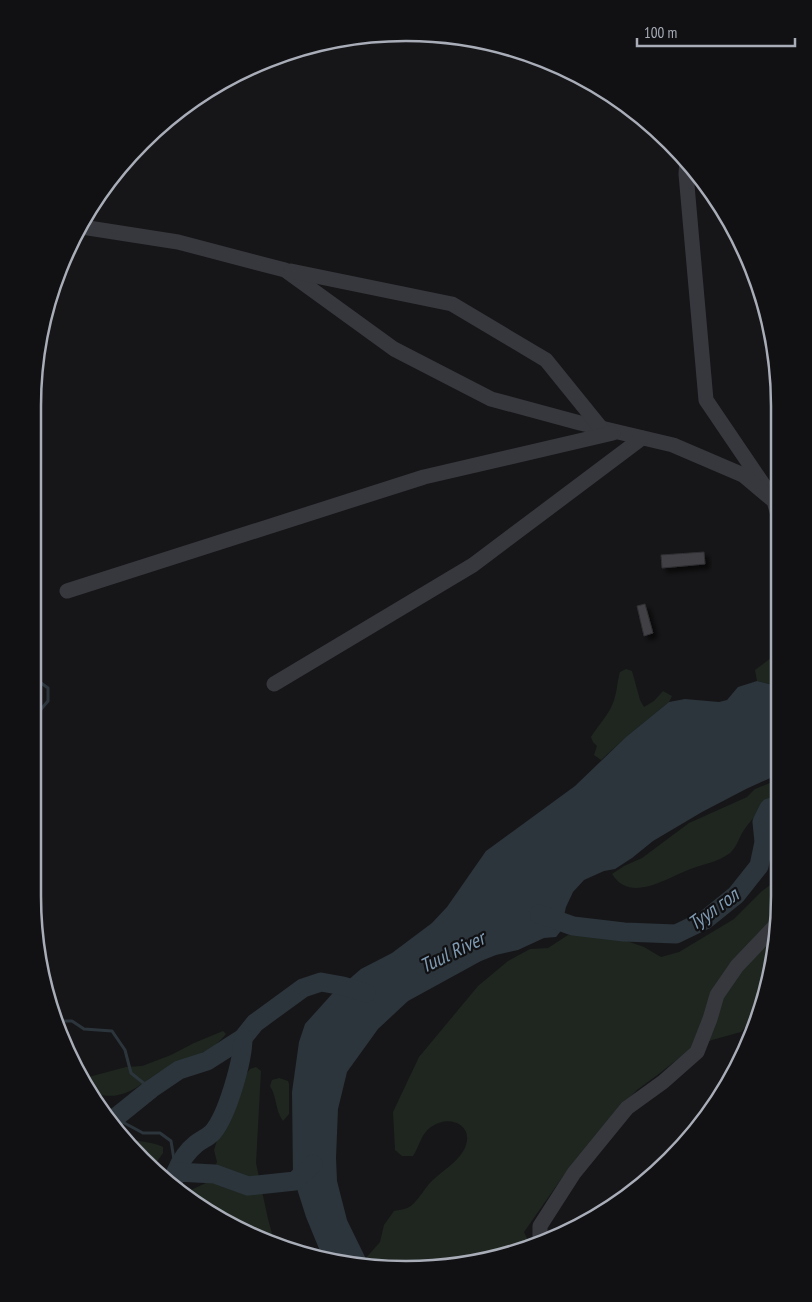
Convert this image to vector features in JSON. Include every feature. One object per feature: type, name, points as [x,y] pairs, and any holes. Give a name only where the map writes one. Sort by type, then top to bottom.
[{"type":"street","points":[[686,173],[706,400],[771,500]]},
{"type":"street","points":[[88,228],[178,242],[285,270],[452,304],[546,360],[601,428]]},
{"type":"street","points":[[285,270],[394,349],[491,400],[673,445],[743,475],[771,503]]},
{"type":"street","points":[[67,591],[424,477],[616,432]]},
{"type":"street","points":[[274,684],[473,565],[642,438]]},
{"type":"street","points":[[540,1235],[540,1226],[574,1173],[627,1108],[663,1082],[697,1052],[717,995],[737,966],[769,932]]},
{"type":"shaded area","points":[[771,658],[771,684],[757,681],[755,670]]},
{"type":"shaded area","points":[[626,669],[632,671],[640,700],[644,707],[654,701],[663,691],[672,696],[669,702],[601,760],[594,755],[597,746],[591,737],[611,707],[620,672]]},
{"type":"shaded area","points":[[771,782],[771,803],[755,816],[744,830],[734,848],[725,856],[659,883],[638,888],[628,887],[619,883],[612,874],[642,858],[689,823],[747,797],[755,789]]},
{"type":"shaded area","points":[[771,884],[768,944],[758,990],[747,1025],[741,1032],[692,1048],[637,1090],[605,1124],[571,1165],[524,1232],[527,1239],[477,1254],[454,1258],[406,1261],[366,1259],[380,1242],[384,1225],[394,1211],[412,1205],[429,1184],[460,1156],[466,1145],[466,1132],[462,1127],[458,1123],[445,1121],[438,1123],[428,1130],[413,1156],[402,1156],[395,1150],[393,1112],[419,1057],[478,986],[508,961],[530,949],[548,948],[568,935],[621,939],[644,947],[661,957],[679,952],[734,919]]},
{"type":"shaded area","points":[[223,1031],[226,1034],[204,1052],[156,1074],[125,1093],[112,1096],[101,1095],[89,1077],[126,1067],[142,1066],[171,1055]]},
{"type":"shaded area","points":[[256,1067],[261,1071],[256,1163],[273,1235],[224,1212],[191,1191],[208,1182],[217,1162],[214,1150],[232,1106],[234,1093],[250,1069]]},
{"type":"shaded area","points":[[279,1078],[288,1081],[289,1084],[289,1114],[283,1121],[270,1086],[272,1080]]},
{"type":"shaded area","points":[[136,1141],[163,1147],[163,1153],[157,1162]]},
{"type":"water","name":"Tuul River","points":[[757,681],[771,684],[771,778],[702,812],[653,841],[615,869],[604,871],[584,880],[573,892],[566,907],[560,932],[556,937],[544,938],[518,950],[481,961],[408,1001],[378,1029],[347,1072],[338,1109],[337,1181],[347,1220],[366,1259],[320,1250],[306,1217],[293,1176],[292,1092],[299,1042],[305,1024],[332,994],[361,969],[392,953],[432,923],[447,907],[486,851],[575,786],[626,737],[669,702],[685,699],[719,702],[727,700],[738,687]]},
{"type":"building","points":[[704,552],[705,564],[662,568],[661,555]]},
{"type":"building","points":[[645,604],[653,633],[644,636],[637,606]]},
{"type":"waterway","points":[[41,683],[48,688],[48,701],[41,709]]},
{"type":"waterway","name":"Туул гол","points":[[539,914],[573,926],[624,932],[676,934],[705,920],[736,895],[759,866],[764,842],[762,822],[771,808]]},
{"type":"waterway","points":[[116,1117],[151,1089],[179,1070],[207,1061],[243,1038],[255,1023],[303,988],[321,982],[366,993]]},
{"type":"waterway","points":[[64,1021],[72,1021],[84,1029],[112,1031],[125,1050],[131,1073],[151,1089]]},
{"type":"waterway","points":[[176,1172],[187,1153],[212,1133],[218,1125],[233,1088],[243,1038]]},
{"type":"waterway","points":[[119,1120],[143,1133],[160,1133],[171,1141],[176,1172]]},
{"type":"waterway","name":"Туул гол","points":[[175,1177],[176,1172],[215,1174],[248,1186],[295,1181],[313,1164]]}]
